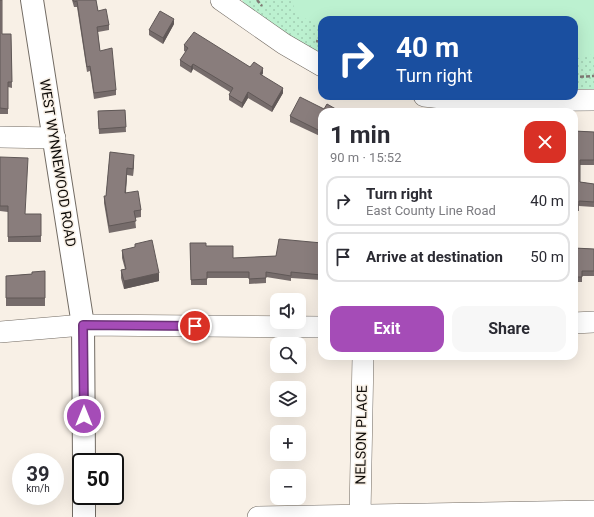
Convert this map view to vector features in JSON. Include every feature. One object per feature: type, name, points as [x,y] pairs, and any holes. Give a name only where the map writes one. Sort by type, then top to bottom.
[{"type":"main road","name":"WEST WYNNEWOOD ROAD","points":[[32,0],[55,138],[83,325],[84,453]]},
{"type":"main road","points":[[84,505],[84,517]]},
{"type":"street","points":[[222,0],[278,41],[318,64]]},
{"type":"street","points":[[473,100],[594,100]]},
{"type":"street","points":[[0,137],[55,138]]},
{"type":"street","points":[[578,323],[594,322]]},
{"type":"street","points":[[0,332],[83,325],[318,327]]},
{"type":"street","name":"NELSON PLACE","points":[[360,515],[363,360]]},
{"type":"street","points":[[258,517],[594,511]]},
{"type":"path","points":[[578,77],[594,76]]},
{"type":"green space","points":[[242,0],[594,0],[594,91],[578,91],[578,16],[318,16],[318,52],[305,48],[249,11]]},
{"type":"green space","points":[[292,0],[594,0],[594,54],[578,58],[578,16],[318,16],[318,23],[296,15]]},
{"type":"building","points":[[0,0],[2,0],[2,34],[11,34],[12,82],[8,82],[8,109],[0,108]]},
{"type":"building","points":[[73,0],[96,0],[98,11],[106,9],[109,25],[97,27],[100,51],[112,48],[116,90],[94,93],[90,66],[87,67],[77,1],[74,2]]},
{"type":"building","points":[[160,11],[174,19],[163,38],[149,30]]},
{"type":"building","points":[[194,32],[250,67],[254,62],[263,68],[260,74],[283,88],[272,107],[248,92],[242,103],[229,95],[233,88],[193,64],[191,67],[180,60],[188,48],[184,45]]},
{"type":"building","points":[[300,97],[322,108],[318,108],[318,130],[290,116]]},
{"type":"building","points":[[327,104],[334,108],[325,108]]},
{"type":"building","points":[[125,110],[126,127],[99,129],[98,111]]},
{"type":"building","points":[[578,131],[594,132],[594,160],[580,160],[580,182],[594,184],[594,202],[579,201],[579,205]]},
{"type":"building","points":[[110,152],[134,155],[133,169],[127,168],[125,193],[138,191],[141,210],[134,211],[136,221],[109,226],[104,196],[106,196]]},
{"type":"building","points":[[0,157],[28,158],[25,214],[41,214],[41,236],[8,237],[8,206],[0,206]]},
{"type":"building","points":[[279,239],[318,243],[318,275],[291,272],[291,276],[266,272],[266,278],[249,279],[249,272],[207,272],[207,279],[191,280],[190,243],[206,243],[206,246],[233,246],[233,258],[276,256]]},
{"type":"building","points":[[152,240],[159,273],[124,281],[121,270],[126,269],[122,250],[135,247],[135,244]]},
{"type":"building","points":[[578,248],[594,249],[594,271],[582,271],[582,277],[578,277]]},
{"type":"building","points":[[45,271],[45,298],[6,298],[6,276],[32,274],[32,272]]},
{"type":"route","points":[[84,416],[83,325],[195,326]]}]
